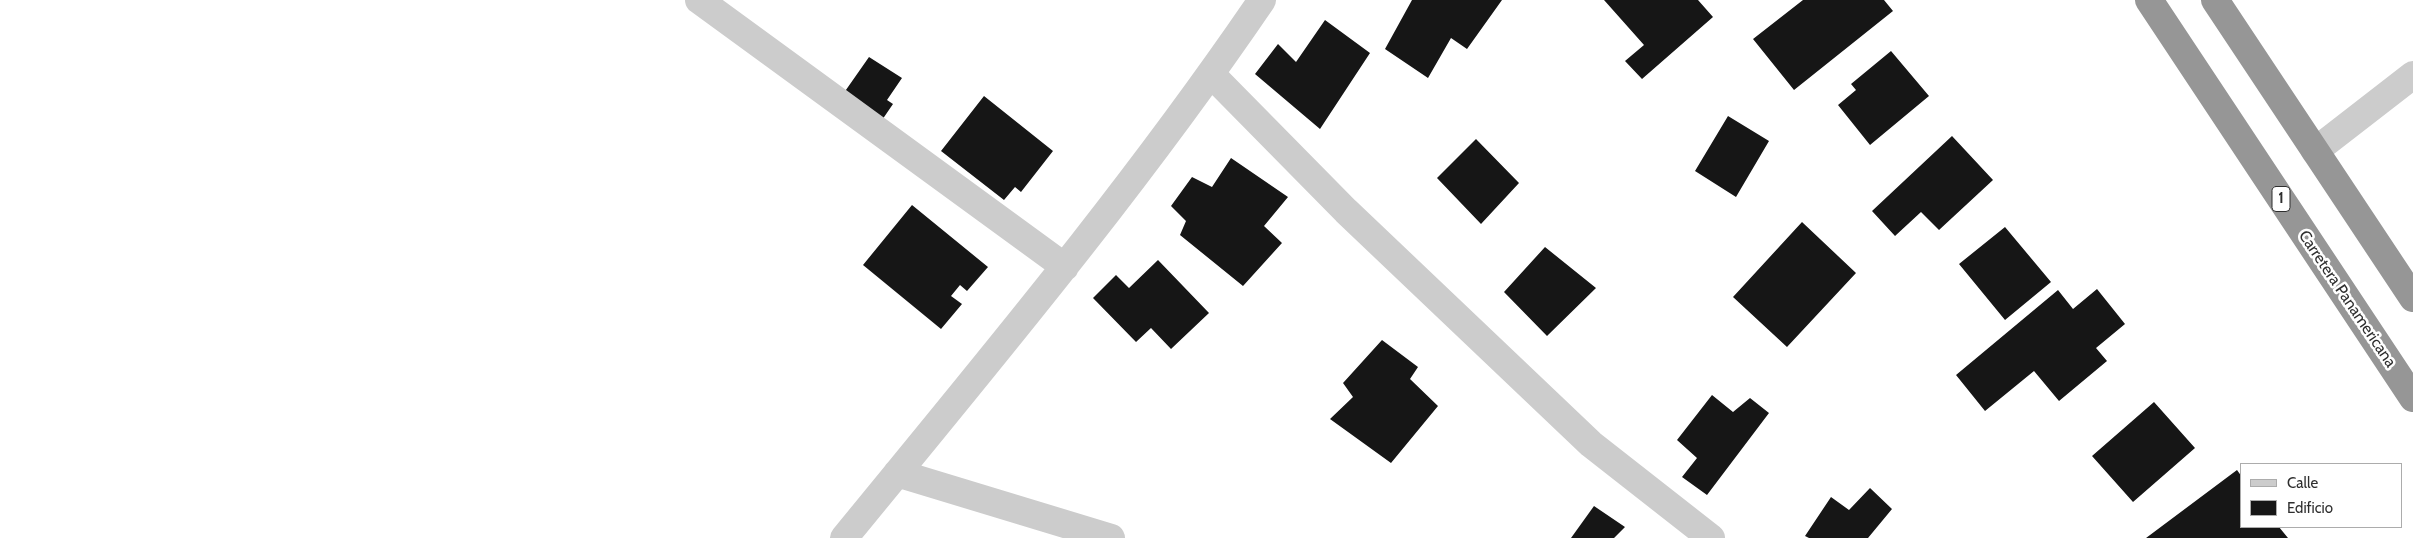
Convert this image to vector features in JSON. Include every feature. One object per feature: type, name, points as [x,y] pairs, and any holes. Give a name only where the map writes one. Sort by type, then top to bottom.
[{"type":"highway","name":"Carretera Panamericana","points":[[2149,0],[2413,398]]},
{"type":"highway","points":[[2215,0],[2413,298]]},
{"type":"street","points":[[699,0],[1065,267]]},
{"type":"street","points":[[844,538],[1065,267],[1212,74],[1262,0]]},
{"type":"street","points":[[1212,74],[1346,211],[1591,444],[1711,538]]},
{"type":"street","points":[[2315,151],[2413,75]]},
{"type":"street","points":[[897,473],[1112,538]]},
{"type":"building","points":[[1412,0],[1502,0],[1467,49],[1451,38],[1428,78],[1385,49]]},
{"type":"building","points":[[1604,0],[1698,0],[1713,17],[1642,79],[1625,61],[1644,45]]},
{"type":"building","points":[[1803,0],[1884,0],[1893,11],[1794,90],[1753,39]]},
{"type":"building","points":[[1325,20],[1370,53],[1320,129],[1255,74],[1278,44],[1296,62]]},
{"type":"building","points":[[1891,51],[1929,96],[1870,145],[1838,105],[1856,90],[1851,84]]},
{"type":"building","points":[[869,57],[902,78],[887,100],[893,104],[880,123],[841,97]]},
{"type":"building","points":[[984,96],[1053,151],[1021,192],[1015,187],[1004,200],[941,151]]},
{"type":"building","points":[[1728,116],[1769,141],[1736,197],[1695,171]]},
{"type":"building","points":[[1952,136],[1993,180],[1939,230],[1921,212],[1895,236],[1872,211]]},
{"type":"building","points":[[1476,139],[1519,183],[1481,224],[1437,178]]},
{"type":"building","points":[[1231,158],[1288,197],[1264,226],[1282,243],[1243,286],[1180,235],[1186,221],[1171,206],[1192,177],[1212,187]]},
{"type":"building","points":[[912,205],[988,267],[967,291],[960,285],[951,296],[962,304],[941,329],[863,265]]},
{"type":"building","points":[[1802,222],[1856,273],[1787,347],[1733,297]]},
{"type":"building","points":[[2005,227],[2051,282],[2005,320],[1959,264]]},
{"type":"building","points":[[1545,247],[1596,288],[1547,336],[1504,292]]},
{"type":"building","points":[[1158,260],[1209,313],[1171,349],[1151,328],[1136,342],[1093,298],[1116,275],[1129,288]]},
{"type":"building","points":[[2097,289],[2125,324],[2096,348],[2107,361],[2059,401],[2034,371],[1985,411],[1956,375],[2058,290],[2073,309]]},
{"type":"building","points":[[1382,340],[1418,367],[1410,379],[1438,406],[1391,463],[1330,419],[1353,397],[1343,383]]},
{"type":"building","points":[[1712,395],[1733,412],[1750,398],[1769,413],[1707,495],[1682,477],[1697,458],[1677,440]]},
{"type":"building","points":[[2154,402],[2195,448],[2133,502],[2092,456]]},
{"type":"building","points":[[2237,470],[2240,474],[2240,528],[2280,528],[2288,538],[2146,538]]},
{"type":"building","points":[[1870,488],[1892,509],[1868,538],[1809,538],[1805,536],[1831,497],[1849,510]]},
{"type":"building","points":[[1594,506],[1625,527],[1614,538],[1571,538]]}]
